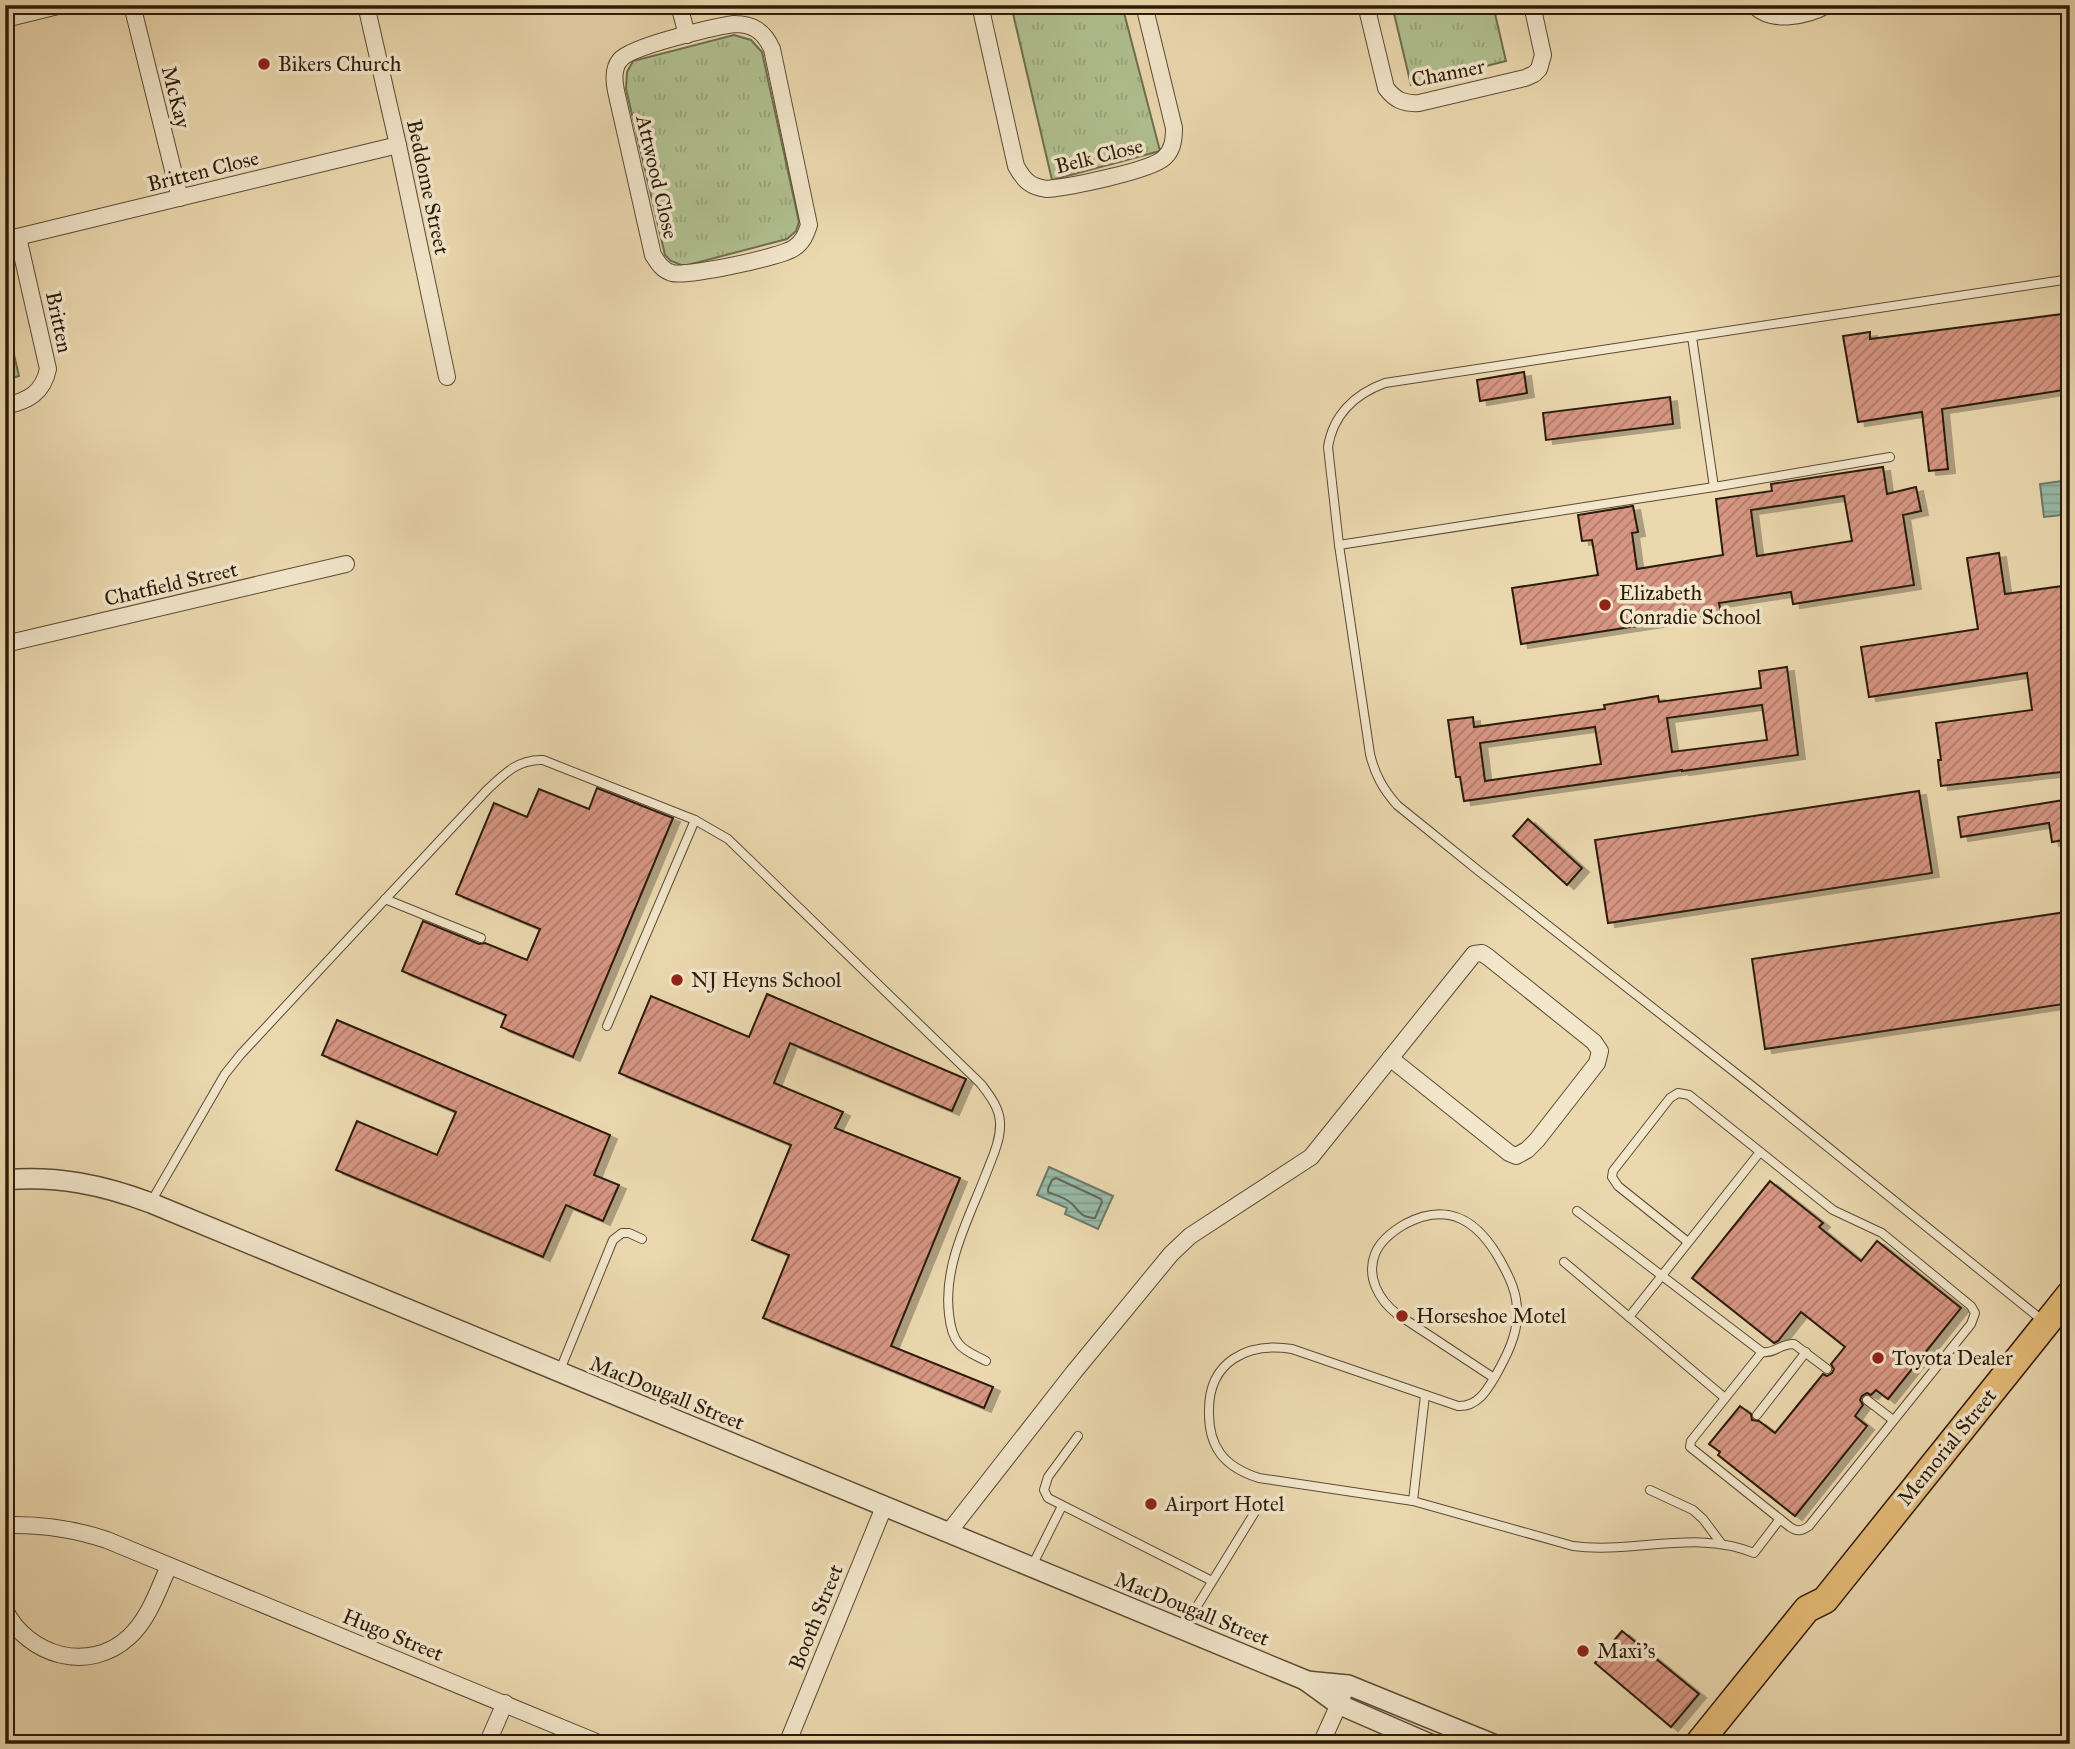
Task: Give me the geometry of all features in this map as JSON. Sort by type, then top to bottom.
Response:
[{"type":"highway","name":"Memorial Street","points":[[1698,1744],[1807,1609],[1825,1600],[2070,1294]]},
{"type":"highway","name":"Memorial Street","points":[[1721,1744],[1821,1617],[1825,1600]]},
{"type":"street","points":[[5,19],[62,5]]},
{"type":"street","name":"McKay","points":[[132,5],[180,198]]},
{"type":"street","name":"Beddome Street","points":[[366,5],[447,377]]},
{"type":"street","points":[[679,5],[687,36]]},
{"type":"street","name":"Belk Close","points":[[980,5],[1016,166],[1025,181],[1047,190],[1145,169],[1164,159],[1170,151],[1174,128],[1144,5]]},
{"type":"street","name":"Channer","points":[[1366,5],[1386,88],[1395,99],[1419,103],[1511,82],[1534,74],[1539,69],[1543,55],[1532,5]]},
{"type":"street","points":[[1754,5],[1768,16],[1785,17],[1827,5]]},
{"type":"street","name":"Attwood Close","points":[[743,24],[759,30],[769,42],[809,225],[799,243],[784,253],[697,273],[680,274],[664,270],[653,255],[616,91],[615,75],[619,60],[626,54],[687,36],[724,25],[743,24]]},
{"type":"street","name":"Britten Close","points":[[12,239],[398,145]]},
{"type":"street","name":"Britten","points":[[5,406],[30,399],[37,393],[48,369],[12,239]]},
{"type":"street","name":"Chatfield Street","points":[[5,644],[346,564]]},
{"type":"street","points":[[948,1533],[1171,1254],[1190,1236],[1311,1157],[1471,956],[1478,953],[1488,957],[1594,1042],[1600,1051],[1597,1063],[1537,1140],[1516,1156],[1390,1058]]},
{"type":"street","name":"MacDougall Street","points":[[5,1180],[37,1178],[76,1181],[151,1203],[1305,1680],[1338,1704],[1430,1744]]},
{"type":"street","name":"Booth Street","points":[[787,1744],[884,1507]]},
{"type":"street","name":"Hugo Street","points":[[5,1525],[59,1526],[85,1532],[601,1744]]},
{"type":"street","points":[[5,1610],[18,1630],[44,1650],[62,1656],[92,1656],[116,1646],[137,1629],[169,1566]]},
{"type":"street","name":"MacDougall Street","points":[[1305,1680],[1348,1685],[1493,1744]]},
{"type":"street","points":[[1321,1744],[1348,1685]]},
{"type":"street","points":[[487,1744],[505,1703]]},
{"type":"lane","points":[[2046,1324],[1756,1089],[1397,805],[1373,769],[1328,462],[1330,433],[1348,405],[1366,390],[1385,383],[2070,279]]},
{"type":"lane","points":[[1692,337],[1714,487]]},
{"type":"lane","points":[[1339,545],[1890,457]]},
{"type":"lane","points":[[151,1203],[232,1065],[487,790],[515,765],[525,761],[543,760],[695,820],[728,839],[981,1084],[994,1102],[1000,1123],[997,1146],[951,1266],[947,1294],[954,1337],[962,1347],[986,1361]]},
{"type":"lane","points":[[607,1026],[695,820]]},
{"type":"lane","points":[[385,899],[481,938]]},
{"type":"lane","points":[[1688,1242],[1618,1186],[1612,1177],[1613,1171],[1670,1098],[1678,1093],[1689,1096],[1833,1210],[1882,1233],[1973,1309],[1975,1316],[1805,1529],[1795,1530],[1690,1447],[1691,1441],[1762,1352]]},
{"type":"lane","points":[[1629,1317],[1760,1152]]},
{"type":"lane","points":[[1577,1211],[1762,1352],[1774,1352],[1790,1343],[1798,1346],[1827,1369]]},
{"type":"lane","points":[[1493,1378],[1397,1314],[1380,1296],[1372,1276],[1373,1261],[1381,1243],[1400,1227],[1423,1217],[1447,1215],[1470,1223],[1489,1241],[1516,1292],[1518,1317],[1512,1340],[1493,1378],[1480,1398],[1471,1405],[1458,1406],[1329,1361],[1280,1347],[1254,1349],[1232,1360],[1216,1375],[1209,1399],[1209,1424],[1213,1442],[1225,1460],[1236,1469],[1259,1478],[1413,1501],[1586,1548],[1693,1542],[1721,1543],[1754,1553],[1780,1519]]},
{"type":"lane","points":[[559,1373],[613,1240],[622,1233],[642,1239]]},
{"type":"lane","points":[[1564,1262],[1725,1398]]},
{"type":"lane","points":[[1757,1415],[1806,1352]]},
{"type":"lane","points":[[1413,1501],[1425,1395]]},
{"type":"lane","points":[[1867,1400],[1893,1420]]},
{"type":"lane","points":[[1078,1436],[1048,1477],[1044,1487],[1048,1498],[1212,1581]]},
{"type":"lane","points":[[1650,1490],[1693,1510],[1721,1543]]},
{"type":"lane","points":[[1032,1568],[1062,1506]]},
{"type":"lane","points":[[1183,1629],[1255,1512]]},
{"type":"green space","points":[[1011,5],[1122,5],[1160,151],[1052,180]]},
{"type":"green space","points":[[1392,5],[1493,5],[1506,61],[1411,85]]},
{"type":"green space","points":[[734,35],[751,40],[762,52],[799,222],[796,231],[787,239],[684,266],[671,261],[665,255],[626,89],[627,72],[633,61]]},
{"type":"green space","points":[[5,316],[19,376],[5,380]]},
{"type":"water","points":[[2070,480],[2070,514],[2044,517],[2040,484]]},
{"type":"water","points":[[1049,1167],[1113,1196],[1098,1229],[1065,1214],[1067,1208],[1037,1195]]},
{"type":"building","points":[[2070,313],[2070,389],[1942,409],[1948,469],[1929,471],[1922,412],[1858,422],[1843,336],[1870,332],[1870,339]]},
{"type":"building","points":[[1524,372],[1527,393],[1480,401],[1477,380]]},
{"type":"building","points":[[1670,397],[1673,424],[1546,440],[1543,413]]},
{"type":"building","points":[[1883,467],[1887,494],[1916,487],[1921,511],[1903,515],[1914,585],[1793,604],[1791,592],[1719,603],[1721,613],[1521,644],[1512,588],[1598,575],[1592,540],[1582,541],[1578,515],[1633,506],[1638,532],[1632,533],[1637,569],[1723,555],[1716,499],[1772,491],[1771,484]],"holes":[[[1844,496],[1852,541],[1757,556],[1751,510]]]},
{"type":"building","points":[[1999,553],[2005,594],[2070,585],[2070,771],[1941,786],[1936,723],[2032,710],[2027,673],[1869,697],[1861,647],[1978,629],[1967,558]]},
{"type":"building","points":[[1787,667],[1798,755],[1464,801],[1460,777],[1456,777],[1448,720],[1473,717],[1474,727],[1605,709],[1604,705],[1658,696],[1659,702],[1761,688],[1759,671]],"holes":[[[1762,705],[1767,740],[1672,752],[1667,718]],[[1595,727],[1601,764],[1485,781],[1480,743]]]},
{"type":"building","points":[[597,788],[673,818],[573,1057],[501,1027],[506,1015],[402,971],[423,921],[527,960],[540,929],[456,894],[494,803],[527,817],[539,789],[589,809]]},
{"type":"building","points":[[1919,791],[1932,873],[1608,923],[1595,840]]},
{"type":"building","points":[[2070,799],[2070,839],[2052,842],[2049,823],[1961,837],[1958,817]]},
{"type":"building","points":[[1528,819],[1582,868],[1567,885],[1513,836]]},
{"type":"building","points":[[2066,912],[2070,941],[2070,1003],[1765,1049],[1752,959]]},
{"type":"building","points":[[767,994],[966,1079],[952,1111],[790,1043],[774,1083],[843,1112],[835,1128],[960,1178],[891,1346],[993,1387],[984,1408],[763,1318],[789,1255],[752,1240],[791,1145],[619,1073],[651,996],[749,1037]]},
{"type":"building","points":[[337,1020],[610,1135],[594,1175],[619,1185],[603,1221],[566,1205],[543,1257],[336,1170],[357,1121],[437,1155],[456,1112],[322,1055]]},
{"type":"building","name":"Toyota Dealer","points":[[1770,1181],[1823,1223],[1819,1227],[1861,1261],[1877,1241],[1961,1308],[1888,1399],[1876,1390],[1871,1395],[1867,1393],[1862,1396],[1860,1400],[1863,1405],[1855,1416],[1867,1426],[1795,1516],[1718,1455],[1720,1452],[1709,1444],[1740,1406],[1751,1414],[1752,1420],[1759,1421],[1775,1433],[1823,1374],[1827,1376],[1832,1373],[1834,1369],[1831,1364],[1845,1347],[1801,1312],[1774,1343],[1692,1278]]},
{"type":"building","points":[[1622,1631],[1699,1694],[1671,1727],[1595,1663]]},
{"type":"place","name":"Bikers Church","points":[[264,64]]},
{"type":"place","name":"Elizabeth Conradie School","points":[[1605,605]]},
{"type":"place","name":"NJ Heyns School","points":[[677,980]]},
{"type":"place","name":"Horseshoe Motel","points":[[1402,1316]]},
{"type":"place","name":"Toyota Dealer","points":[[1878,1358]]},
{"type":"place","name":"Airport Hotel","points":[[1151,1504]]},
{"type":"place","name":"Maxi's","points":[[1583,1651]]}]
